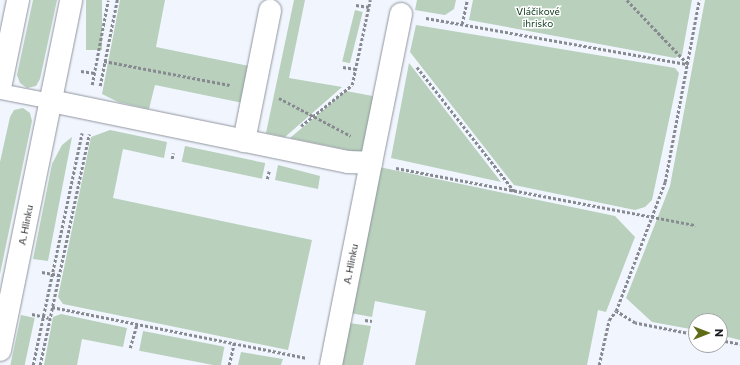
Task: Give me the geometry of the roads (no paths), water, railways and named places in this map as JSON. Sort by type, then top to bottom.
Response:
[{"type":"street","points":[[0,88],[18,0]]},
{"type":"street","name":"A. Hlinku","points":[[0,350],[71,0]]},
{"type":"street","points":[[244,141],[270,11]]},
{"type":"street","name":"A. Hlinku","points":[[323,363],[371,163],[401,14]]},
{"type":"street","points":[[50,101],[92,116],[244,141],[348,162],[371,163]]},
{"type":"lane","points":[[0,91],[50,101]]},
{"type":"park label","name":"Vláčikové ihrisko","points":[[538,16]]}]
